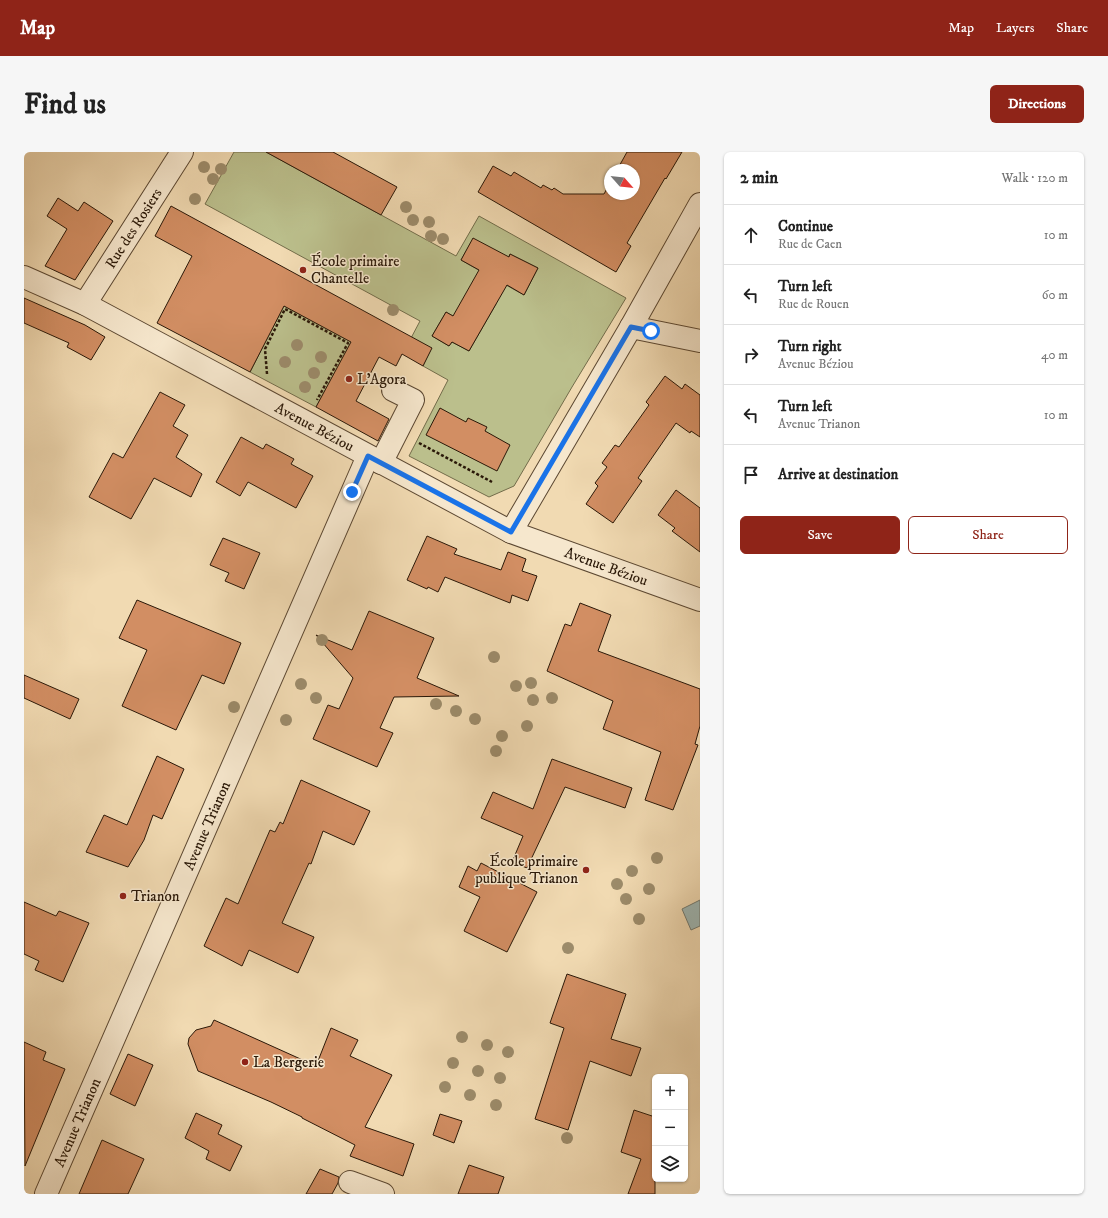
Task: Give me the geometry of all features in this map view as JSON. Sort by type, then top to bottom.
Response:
[{"type":"street","name":"Rue des Rosiers","points":[[85,304],[182,152]]},
{"type":"street","points":[[511,532],[631,327],[700,204]]},
{"type":"street","name":"Avenue Béziou","points":[[24,277],[85,304],[511,532],[700,600]]},
{"type":"street","points":[[631,327],[700,341]]},
{"type":"street","name":"Avenue Trianon","points":[[46,1194],[374,460],[397,431],[413,400],[393,390]]},
{"type":"street","points":[[350,1182],[383,1194]]},
{"type":"path","points":[[265,380],[267,374],[265,349],[285,309],[348,343],[317,400]]},
{"type":"path","points":[[397,431],[492,482]]},
{"type":"green space","points":[[234,152],[266,152],[456,256],[479,216],[626,298],[514,486],[489,497],[409,456],[448,380],[423,366],[430,351],[410,340],[420,321],[205,204]],"holes":[[[473,239],[489,276],[461,260]],[[510,254],[538,268],[524,295],[497,280]],[[496,304],[469,351],[452,342],[449,346],[432,336],[446,312],[453,316]]]},
{"type":"green space","points":[[284,306],[351,342],[316,407],[250,372]]},
{"type":"water","points":[[700,900],[700,926],[691,930],[682,909]]},
{"type":"building","points":[[266,152],[333,152],[397,187],[381,215]]},
{"type":"building","points":[[627,152],[682,152],[627,243],[631,246],[616,272],[478,192],[493,166],[511,176],[514,172],[541,188],[543,185],[552,190],[554,188],[563,194],[604,194],[604,200],[640,200],[640,164],[620,164]]},
{"type":"building","points":[[58,198],[78,211],[84,202],[113,221],[75,280],[45,266],[67,229],[47,216]]},
{"type":"building","points":[[171,206],[432,348],[423,366],[402,354],[396,366],[379,357],[356,401],[389,419],[378,441],[316,407],[351,342],[284,306],[250,372],[157,323],[192,256],[155,236]]},
{"type":"building","points":[[473,238],[509,257],[510,254],[538,268],[524,295],[507,285],[469,351],[452,342],[449,346],[432,336],[446,312],[453,316],[479,270],[461,260]]},
{"type":"building","points":[[24,298],[85,325],[105,337],[91,360],[67,347],[69,343],[24,323]]},
{"type":"building","points":[[665,376],[682,389],[685,384],[700,395],[700,437],[691,431],[690,433],[676,423],[638,478],[642,481],[613,523],[586,504],[598,486],[595,483],[607,467],[602,463],[615,445],[619,447],[649,405],[646,402]]},
{"type":"building","points":[[160,392],[185,405],[173,426],[188,435],[176,457],[202,474],[191,497],[154,478],[131,519],[89,497],[113,453],[123,458]]},
{"type":"building","points":[[440,408],[466,422],[468,418],[487,427],[485,431],[510,445],[497,471],[426,435]]},
{"type":"building","points":[[241,437],[263,449],[266,444],[294,459],[291,464],[313,476],[296,508],[248,482],[240,496],[216,482]]},
{"type":"building","points":[[676,490],[700,508],[700,552],[672,531],[675,528],[658,515]]},
{"type":"building","points":[[427,536],[457,549],[454,554],[501,570],[508,552],[526,559],[522,571],[537,576],[528,601],[512,595],[510,603],[445,577],[438,592],[407,580]]},
{"type":"building","points":[[223,538],[260,553],[244,589],[225,581],[229,573],[210,565]]},
{"type":"building","points":[[137,600],[241,643],[224,684],[202,675],[176,730],[122,706],[147,650],[119,638]]},
{"type":"building","points":[[580,603],[611,615],[598,651],[700,689],[700,726],[695,744],[698,745],[673,810],[645,800],[661,752],[603,729],[613,701],[547,671],[565,624],[571,626]]},
{"type":"building","points":[[369,611],[434,638],[417,678],[459,696],[394,697],[380,728],[393,733],[377,767],[313,739],[328,705],[339,709],[353,678],[316,635],[352,650]]},
{"type":"building","points":[[24,675],[79,699],[70,719],[24,698]]},
{"type":"building","points":[[157,756],[184,769],[162,819],[153,815],[144,840],[128,867],[86,852],[104,815],[127,825]]},
{"type":"building","points":[[552,759],[632,788],[625,808],[565,787],[527,868],[512,862],[523,836],[481,818],[493,792],[533,809]]},
{"type":"building","points":[[301,780],[370,811],[354,845],[323,831],[311,864],[309,863],[282,923],[314,937],[298,973],[249,950],[242,966],[204,946],[226,898],[238,904],[270,830],[275,832],[280,822],[283,824]]},
{"type":"building","points":[[481,863],[537,892],[507,952],[464,931],[480,897],[459,887],[468,866],[477,871]]},
{"type":"building","points":[[24,902],[56,916],[59,911],[89,923],[63,982],[35,970],[39,961],[24,954]]},
{"type":"building","points":[[567,974],[626,994],[611,1039],[641,1048],[631,1076],[590,1061],[568,1130],[535,1119],[564,1028],[550,1023]]},
{"type":"building","points":[[214,1020],[316,1066],[331,1028],[358,1040],[350,1056],[392,1075],[365,1127],[414,1144],[403,1176],[350,1156],[355,1145],[302,1117],[198,1071],[188,1044],[189,1038],[196,1030],[211,1026]]},
{"type":"building","points":[[24,1042],[46,1052],[43,1060],[65,1069],[25,1166]]},
{"type":"building","points":[[128,1054],[153,1065],[135,1106],[110,1094]]},
{"type":"building","points":[[634,1110],[652,1116],[652,1182],[655,1182],[655,1194],[628,1194],[641,1159],[621,1152]]},
{"type":"building","points":[[196,1113],[222,1125],[218,1134],[242,1146],[230,1171],[206,1159],[209,1151],[185,1138]]},
{"type":"building","points":[[440,1114],[462,1121],[454,1143],[433,1135]]},
{"type":"building","points":[[102,1140],[144,1159],[128,1194],[79,1194]]},
{"type":"building","points":[[469,1165],[504,1177],[498,1194],[458,1194]]},
{"type":"building","points":[[320,1169],[339,1177],[338,1183],[332,1194],[306,1194]]},
{"type":"place","name":"École primaire Chantelle","points":[[303,270]]},
{"type":"place","name":"L'Agora","points":[[349,379]]},
{"type":"place","name":"École primaire publique Trianon","points":[[586,870]]},
{"type":"place","name":"Trianon","points":[[123,896]]},
{"type":"place","name":"La Bergerie","points":[[245,1062]]},
{"type":"route","points":[[352,492],[368,456],[511,532],[631,327],[651,331]]}]
